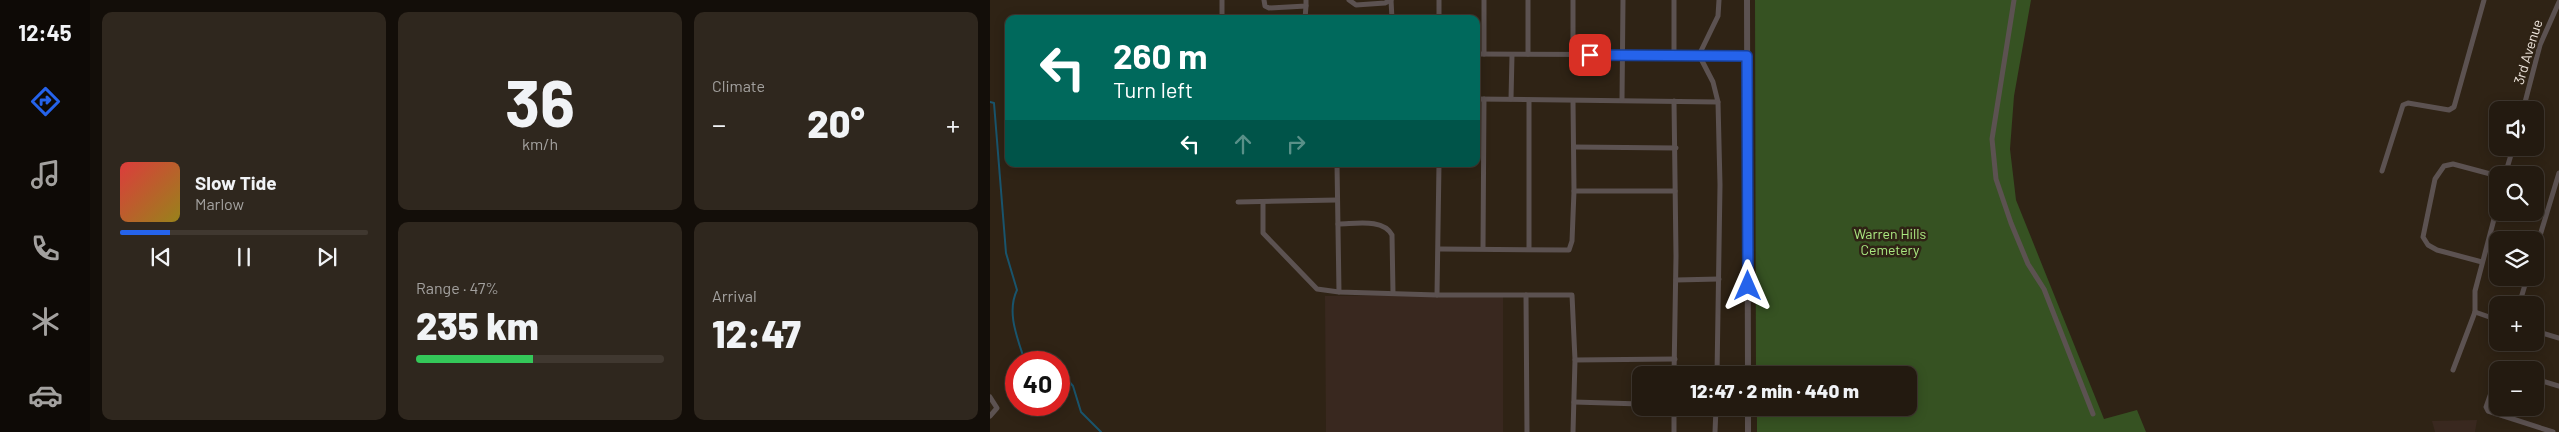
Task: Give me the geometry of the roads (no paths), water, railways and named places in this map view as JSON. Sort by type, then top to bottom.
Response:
[{"type":"street","points":[[1222,0],[1222,15]]},
{"type":"street","points":[[1264,0],[1265,6],[1269,8],[1306,3]]},
{"type":"street","points":[[1349,0],[1356,5],[1385,3],[1391,0],[1392,15]]},
{"type":"street","points":[[1439,0],[1439,15]]},
{"type":"street","points":[[1484,0],[1484,54]]},
{"type":"street","points":[[1528,0],[1528,54]]},
{"type":"street","points":[[1573,0],[1573,55]]},
{"type":"street","points":[[1622,100],[1624,0]]},
{"type":"street","points":[[1674,0],[1674,55]]},
{"type":"street","points":[[1699,55],[1718,16],[1720,0]]},
{"type":"street","points":[[1747,0],[1748,366]]},
{"type":"street","points":[[2014,0],[1992,139],[1996,178],[2011,223],[2028,264],[2044,289],[2093,414]]},
{"type":"street","points":[[2382,171],[2403,105],[2408,103],[2449,110],[2454,107],[2484,0]]},
{"type":"street","name":"3rd Avenue","points":[[2526,101],[2543,38],[2557,2]]},
{"type":"street","points":[[1480,54],[1747,56]]},
{"type":"street","points":[[1511,99],[1512,55]]},
{"type":"street","points":[[1699,55],[1713,82],[1718,102],[1720,133],[1717,366]]},
{"type":"street","points":[[1480,99],[1718,102]]},
{"type":"street","points":[[1483,248],[1484,99]]},
{"type":"street","points":[[1529,100],[1529,248]]},
{"type":"street","points":[[1440,249],[1529,248],[1569,250],[1572,241],[1574,191],[1573,100]]},
{"type":"street","points":[[1674,100],[1676,148],[1675,366]]},
{"type":"street","points":[[1574,147],[1676,148]]},
{"type":"street","points":[[2482,262],[2432,247],[2423,237],[2436,175],[2444,166],[2453,164],[2489,174]]},
{"type":"street","points":[[1337,167],[1339,292]]},
{"type":"street","points":[[1437,295],[1440,249],[1439,167]]},
{"type":"street","points":[[2541,231],[2559,173]]},
{"type":"street","points":[[1574,191],[1675,191]]},
{"type":"street","points":[[1238,202],[1337,200]]},
{"type":"street","points":[[1263,202],[1263,234],[1317,289],[1339,292],[1437,295],[1572,295],[1575,360],[1573,432]]},
{"type":"street","points":[[2453,370],[2475,312],[2475,292],[2493,221]]},
{"type":"street","points":[[1338,224],[1378,224],[1389,230],[1392,235],[1393,293]]},
{"type":"street","points":[[1676,280],[1719,279]]},
{"type":"street","points":[[1526,295],[1527,432]]},
{"type":"street","points":[[2475,312],[2489,317]]},
{"type":"street","points":[[2544,333],[2559,336]]},
{"type":"street","points":[[1575,360],[1675,359]]},
{"type":"street","points":[[2544,382],[2559,386]]},
{"type":"street","points":[[990,396],[997,408],[990,416]]},
{"type":"street","points":[[2489,398],[2486,407],[2489,411]]},
{"type":"street","points":[[1574,402],[1632,404]]},
{"type":"street","points":[[1674,416],[1674,432]]},
{"type":"street","points":[[1715,432],[1716,416]]},
{"type":"street","points":[[1748,416],[1748,432]]},
{"type":"street","points":[[2504,416],[2554,432]]},
{"type":"waterway","points":[[990,102],[994,103],[1006,253],[1017,290],[1013,308],[1014,326],[1021,351]]},
{"type":"waterway","points":[[1070,383],[1073,386],[1081,412],[1101,432]]},
{"type":"park label","name":"Warren Hills Cemetery","points":[[1890,242]]}]
